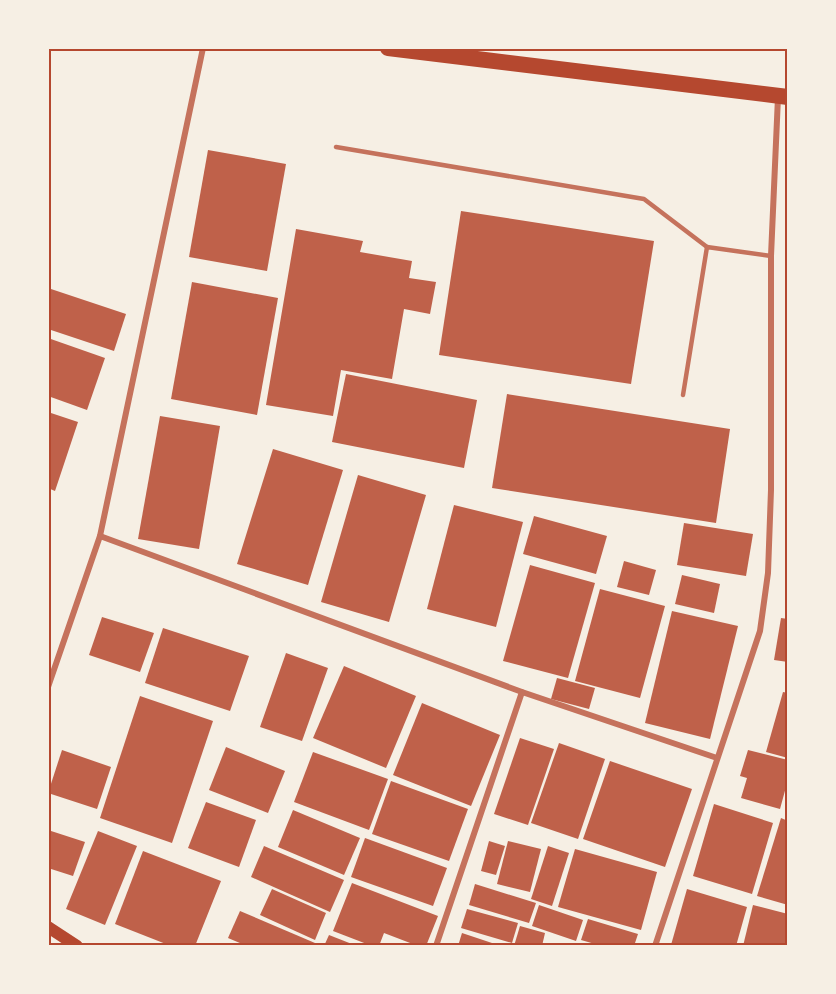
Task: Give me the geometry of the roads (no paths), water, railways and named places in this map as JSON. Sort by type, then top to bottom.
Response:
[{"type":"highway","points":[[388,48],[783,97]]},
{"type":"main road","points":[[48,927],[77,946]]},
{"type":"street","points":[[48,687],[99,536],[203,48]]},
{"type":"street","points":[[655,946],[760,631],[768,573],[771,490],[771,256],[783,97]]},
{"type":"street","points":[[99,536],[522,692],[717,758]]},
{"type":"street","points":[[436,946],[522,692]]},
{"type":"lane","points":[[336,147],[644,199],[707,247],[771,256]]},
{"type":"lane","points":[[683,395],[707,247]]}]
